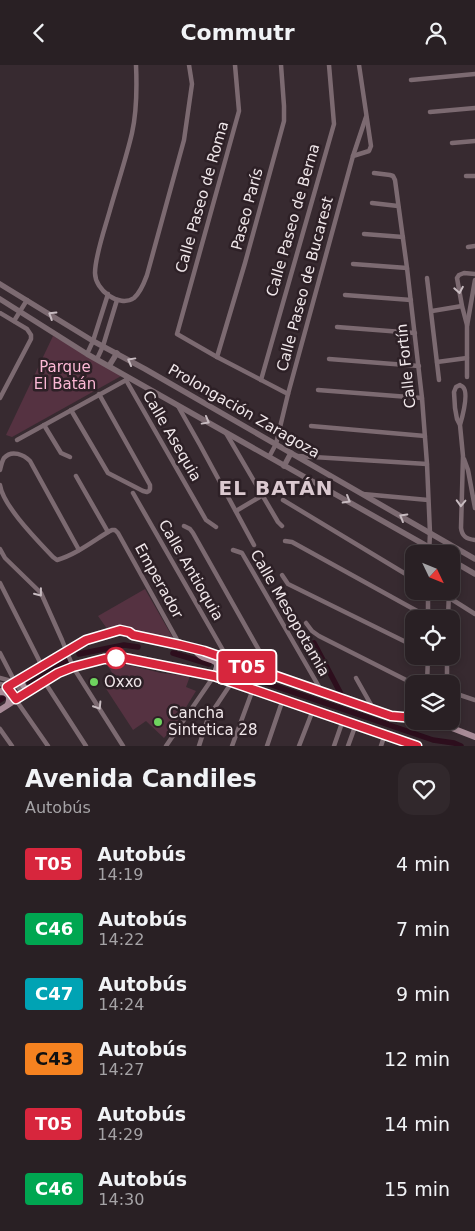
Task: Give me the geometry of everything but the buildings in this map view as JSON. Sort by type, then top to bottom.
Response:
[{"type":"main road","points":[[0,710],[8,695],[22,686],[42,666],[86,640],[116,632],[194,648],[391,716],[405,717]]},
{"type":"main road","points":[[194,648],[199,656],[217,663],[214,676]]},
{"type":"main road","points":[[8,695],[22,686],[44,681],[72,665],[104,659],[124,658],[214,676],[417,746]]},
{"type":"main road","points":[[214,676],[222,666],[236,669],[247,667]]},
{"type":"main road","points":[[460,730],[475,737]]},
{"type":"street","points":[[136,65],[137,94],[132,133],[99,249],[95,273],[100,287],[117,300],[134,298],[141,289],[147,275],[184,140],[192,83],[189,65]]},
{"type":"street","name":"Calle Paseo de Roma","points":[[217,357],[177,334],[239,111],[235,65]]},
{"type":"street","name":"Paseo París","points":[[217,357],[284,121],[282,65]]},
{"type":"street","name":"Calle Paseo de Berna","points":[[261,380],[334,124],[329,65]]},
{"type":"street","points":[[353,155],[371,150],[359,65]]},
{"type":"street","points":[[411,80],[475,74]]},
{"type":"street","points":[[430,111],[475,108]]},
{"type":"street","name":"Calle Paseo de Bucarest","points":[[268,457],[276,444],[353,155],[366,117]]},
{"type":"street","points":[[452,143],[475,141]]},
{"type":"street","name":"Calle Fortín","points":[[374,173],[393,176],[395,180],[422,398],[427,464],[429,545]]},
{"type":"street","points":[[466,176],[475,176]]},
{"type":"street","points":[[372,203],[398,206]]},
{"type":"street","points":[[364,234],[403,237]]},
{"type":"street","points":[[468,247],[475,246]]},
{"type":"street","points":[[352,264],[407,268]]},
{"type":"street","points":[[467,326],[457,278],[464,273],[475,274]]},
{"type":"street","points":[[427,277],[436,362],[440,380]]},
{"type":"street","points":[[467,377],[467,326],[475,280]]},
{"type":"street","name":"Prolongación Zaragoza","points":[[0,285],[93,341],[338,479],[475,559]]},
{"type":"street","points":[[87,354],[108,294]]},
{"type":"street","points":[[345,295],[411,300]]},
{"type":"street","name":"Prolongación Zaragoza","points":[[0,299],[128,379],[332,491],[426,545]]},
{"type":"street","points":[[14,321],[27,300]]},
{"type":"street","points":[[97,359],[103,346],[117,300]]},
{"type":"street","points":[[432,311],[462,306]]},
{"type":"street","points":[[0,397],[30,339],[30,332],[1,315]]},
{"type":"street","points":[[336,327],[415,333]]},
{"type":"street","points":[[97,329],[107,333]]},
{"type":"street","points":[[110,366],[117,353]]},
{"type":"street","points":[[217,357],[288,395]]},
{"type":"street","points":[[436,362],[467,358]]},
{"type":"street","points":[[329,359],[419,366]]},
{"type":"street","points":[[17,440],[128,379]]},
{"type":"street","name":"Calle Asequia","points":[[128,379],[206,520],[216,527]]},
{"type":"street","points":[[460,425],[466,396],[465,389],[460,385],[456,387],[454,392],[463,456],[460,527],[464,536],[475,539]]},
{"type":"street","points":[[318,390],[422,398]]},
{"type":"street","points":[[71,409],[108,473],[142,491],[149,491],[150,485],[99,394]]},
{"type":"street","points":[[176,404],[254,545]]},
{"type":"street","points":[[44,425],[61,453],[70,457]]},
{"type":"street","points":[[311,426],[425,436]]},
{"type":"street","points":[[226,432],[282,526]]},
{"type":"street","points":[[0,469],[5,457],[10,454],[18,453],[30,461],[79,550]]},
{"type":"street","points":[[284,466],[294,454],[427,464]]},
{"type":"street","points":[[463,456],[468,470],[475,508]]},
{"type":"street","points":[[0,485],[5,497],[21,521],[53,557],[57,559],[79,550],[108,532],[76,476]]},
{"type":"street","points":[[332,491],[338,479]]},
{"type":"street","name":"Calle Antioquia","points":[[133,493],[228,660]]},
{"type":"street","points":[[362,494],[428,499]]},
{"type":"street","points":[[236,511],[263,495]]},
{"type":"street","points":[[282,500],[405,574]]},
{"type":"street","points":[[184,526],[193,533],[273,676]]},
{"type":"street","name":"Emperador","points":[[108,532],[116,530],[118,533],[180,645]]},
{"type":"street","points":[[285,541],[292,543],[413,610]]},
{"type":"street","points":[[0,549],[2,558],[41,593],[72,665],[122,746]]},
{"type":"street","name":"Calle Mesopotamia","points":[[233,550],[242,553],[322,693]]},
{"type":"street","points":[[460,565],[475,574]]},
{"type":"street","points":[[282,575],[288,584],[405,642]]},
{"type":"street","points":[[0,583],[42,666]]},
{"type":"street","points":[[457,600],[475,614]]},
{"type":"street","points":[[306,623],[318,637],[405,680]]},
{"type":"street","points":[[0,653],[22,686]]},
{"type":"street","points":[[166,746],[214,676]]},
{"type":"street","points":[[0,677],[22,686]]},
{"type":"street","points":[[356,678],[374,710]]},
{"type":"street","points":[[44,681],[86,746]]},
{"type":"street","points":[[199,746],[208,718],[232,682]]},
{"type":"street","points":[[0,683],[5,685],[8,695],[48,746]]},
{"type":"street","points":[[232,746],[253,689]]},
{"type":"street","points":[[460,695],[475,700]]},
{"type":"street","points":[[267,746],[283,699]]},
{"type":"street","points":[[299,746],[312,709]]},
{"type":"street","points":[[334,746],[343,720]]},
{"type":"street","points":[[348,746],[356,724]]},
{"type":"street","points":[[0,729],[12,746]]},
{"type":"street","points":[[381,746],[385,734]]},
{"type":"green space","name":"Parque El Batán","points":[[53,336],[123,375],[12,437],[6,435]]},
{"type":"green space","points":[[145,589],[173,638],[123,628],[108,630],[98,616]]},
{"type":"green space","points":[[107,665],[129,665],[161,673],[190,676],[186,687],[196,691],[175,725],[164,738],[146,721],[133,730],[103,684],[115,677]]},
{"type":"waterway","points":[[314,643],[341,694]]},
{"type":"waterway","points":[[79,654],[124,645],[138,647]]},
{"type":"waterway","points":[[173,653],[209,664]]},
{"type":"waterway","points":[[29,682],[67,661]]},
{"type":"waterway","points":[[231,671],[433,740],[461,746]]},
{"type":"bus line","name":"T05","points":[[405,717],[391,716],[189,647],[133,635],[120,630],[86,640],[7,687],[16,699],[58,673],[73,667],[104,659],[124,658],[214,676],[417,746]]},
{"type":"place","name":"Oxxo","points":[[94,682]]},
{"type":"place","name":"Cancha Sintetica 28","points":[[158,722]]},
{"type":"district","name":"EL BATÁN","points":[[276,488]]}]
